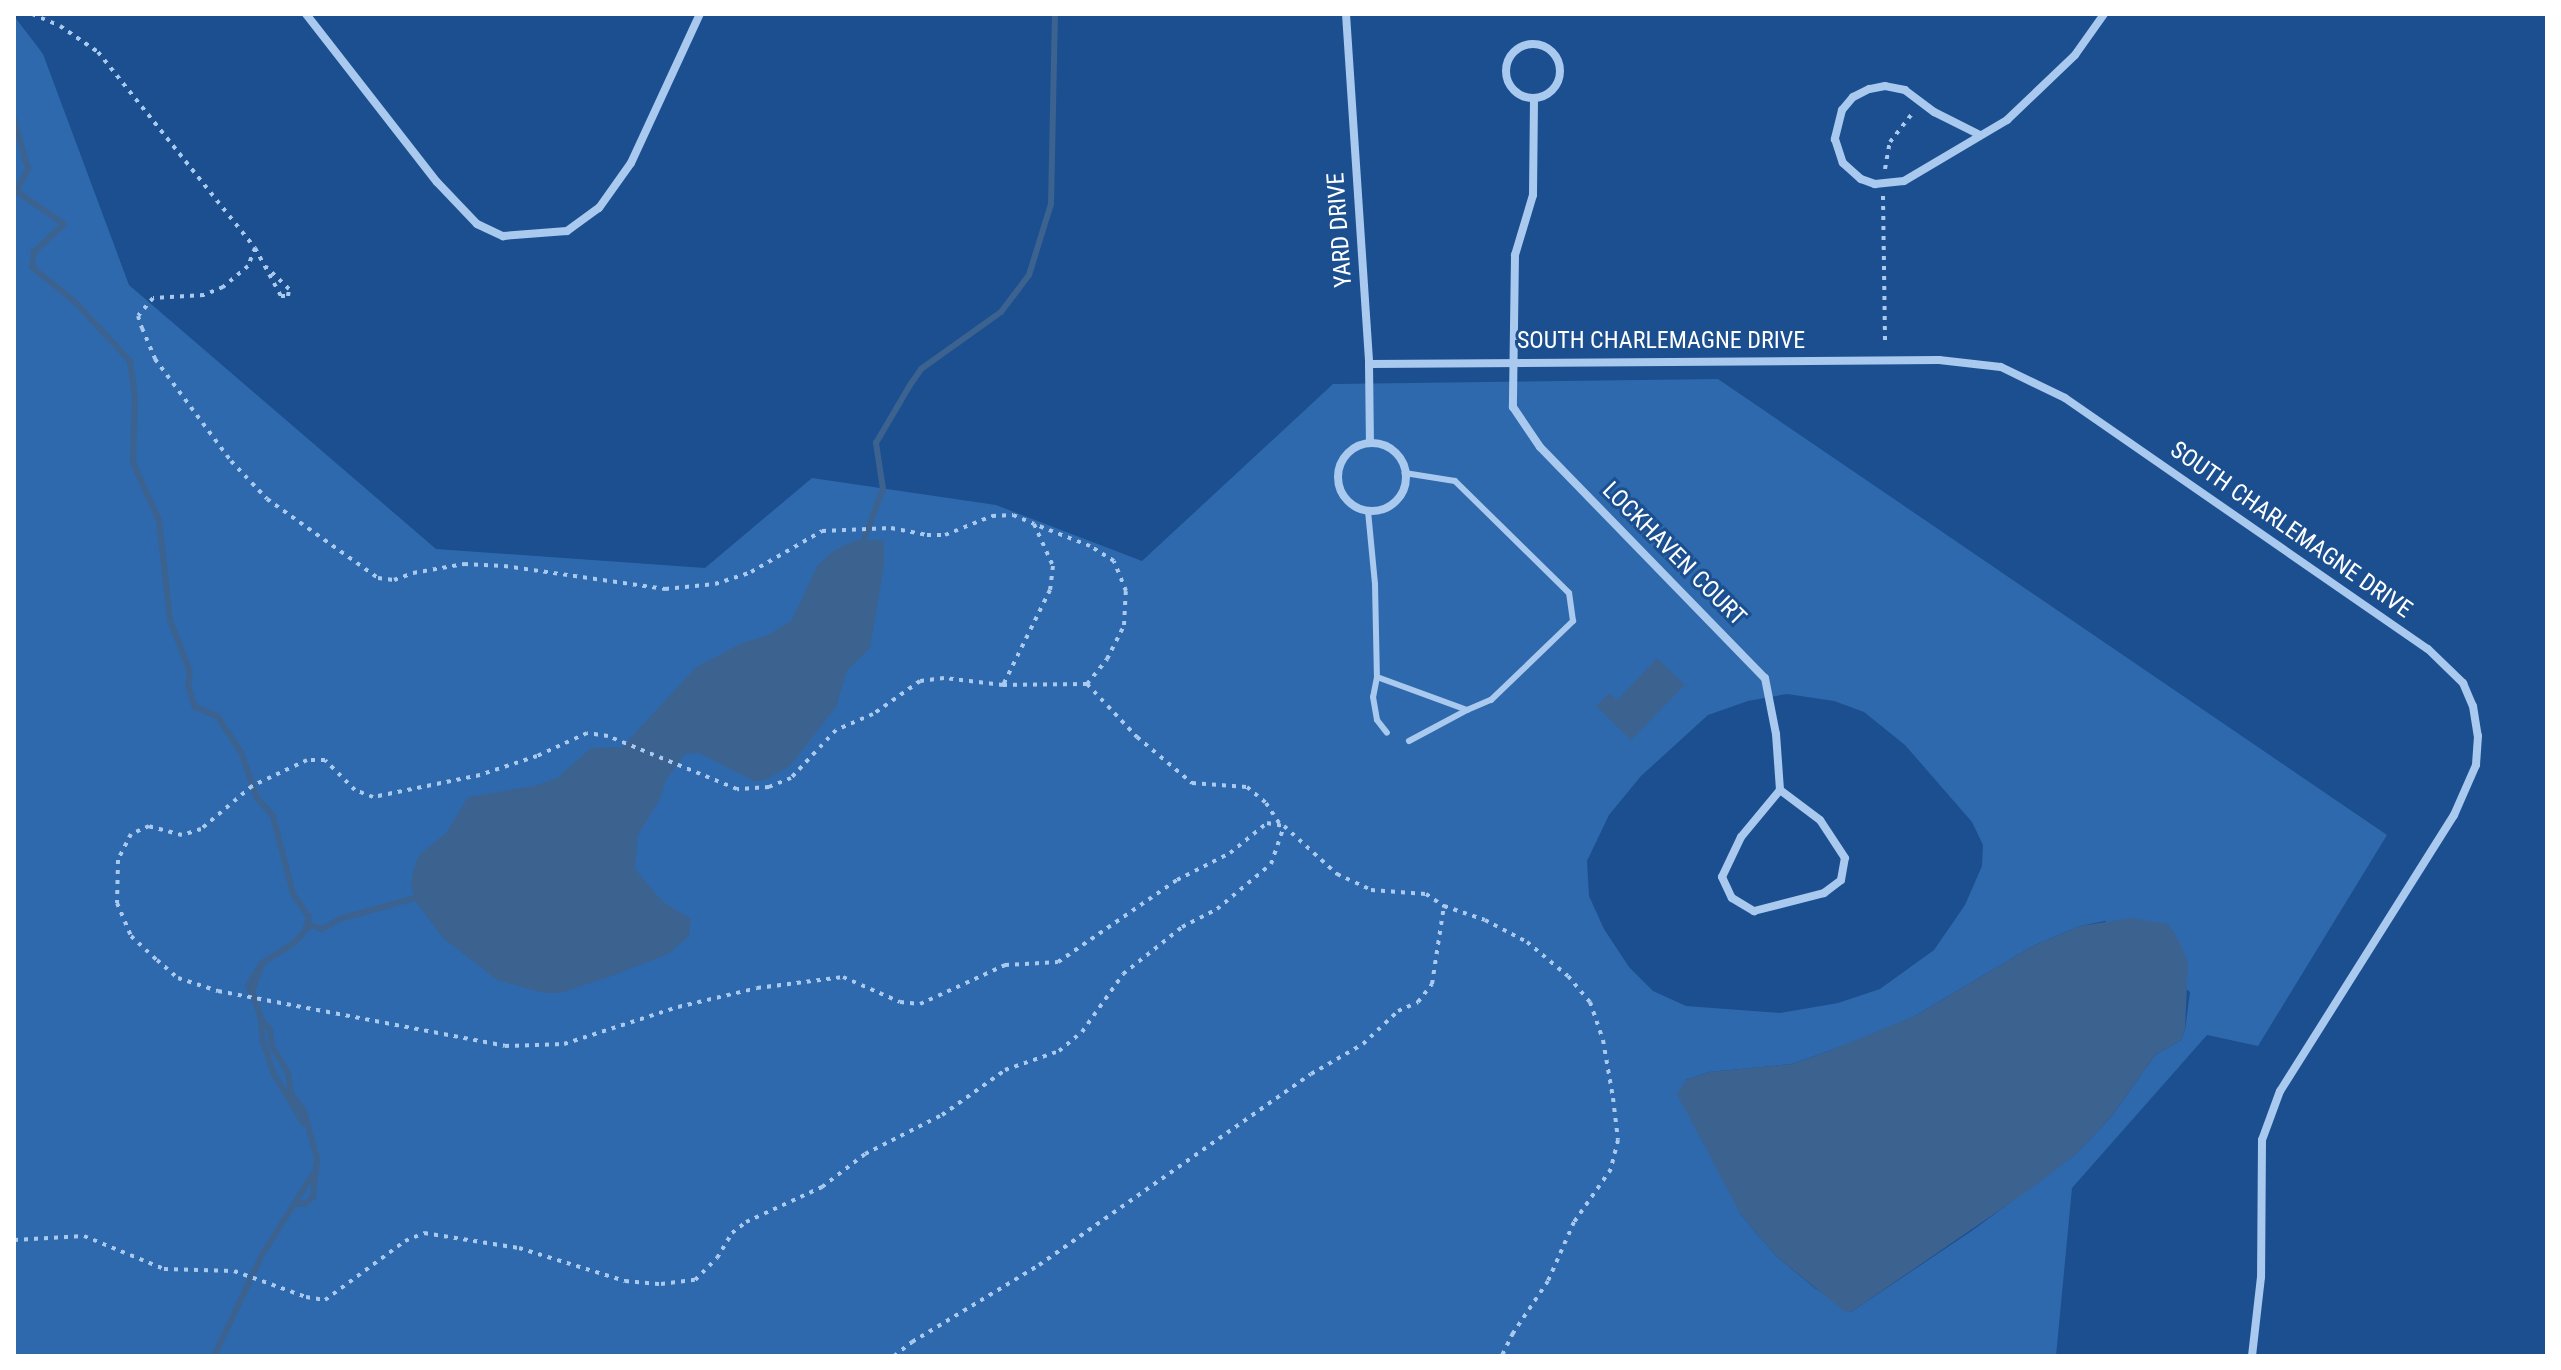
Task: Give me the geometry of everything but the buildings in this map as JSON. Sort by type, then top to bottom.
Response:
[{"type":"street","points":[[306,14],[437,182],[477,224],[503,236],[515,236],[567,231],[599,208],[631,163],[700,14]]},
{"type":"street","name":"YARD DRIVE","points":[[1346,14],[1369,364],[1370,443]]},
{"type":"street","points":[[1980,135],[1934,112],[1905,90],[1885,86],[1853,97],[1842,110],[1835,139],[1849,170],[1875,184],[1891,185],[1904,181],[2007,120],[2065,65],[2104,14]]},
{"type":"street","points":[[1529,44],[1538,44],[1553,52],[1561,69],[1557,86],[1550,93],[1534,99],[1517,94],[1506,78],[1506,69],[1513,53],[1529,44]]},
{"type":"street","name":"LOCKHAVEN COURT","points":[[1534,99],[1531,204],[1515,255],[1513,407],[1540,447],[1765,678],[1776,734],[1780,790]]},
{"type":"street","name":"SOUTH CHARLEMAGNE DRIVE","points":[[1369,364],[1939,360],[2001,367],[2065,398],[2428,649],[2463,683],[2473,706],[2478,736],[2476,765],[2439,839],[2280,1091],[2262,1140],[2261,1277],[2252,1356]]},
{"type":"street","points":[[1370,443],[1391,449],[1399,457],[1405,473],[1398,499],[1389,507],[1368,511],[1348,502],[1338,482],[1338,471],[1350,452],[1370,443]]},
{"type":"street","points":[[1780,790],[1820,820],[1845,858],[1841,880],[1824,893],[1754,911],[1732,898],[1722,877],[1741,837],[1780,790]]},
{"type":"lane","points":[[1405,473],[1455,481],[1569,593],[1573,621],[1491,700],[1409,741]]},
{"type":"lane","points":[[1368,511],[1375,584],[1377,677],[1373,697],[1377,720],[1387,733]]},
{"type":"lane","points":[[1377,677],[1467,710]]},
{"type":"path","points":[[32,14],[60,26],[98,52],[255,248],[281,296],[288,296],[289,289],[266,267]]},
{"type":"path","points":[[1885,172],[1890,142],[1914,111]]},
{"type":"path","points":[[1883,196],[1885,349]]},
{"type":"path","points":[[255,248],[248,266],[223,287],[204,295],[153,298],[138,316],[142,328],[155,359],[231,461],[267,499],[378,578],[394,580],[413,573],[464,564],[504,566],[665,589],[715,584],[751,572],[822,531],[891,528],[945,535],[967,524],[1013,515],[1090,546],[1114,561],[1126,591],[1124,625],[1107,659],[1087,684]]},
{"type":"path","points":[[1003,685],[1050,590],[1053,566],[1034,524]]},
{"type":"path","points":[[1283,826],[1267,823],[1230,853],[1177,880],[1058,962],[1005,965],[920,1004],[900,1002],[843,977],[757,988],[678,1007],[564,1044],[505,1046],[218,991],[178,978],[157,960],[131,936],[117,903],[118,860],[131,834],[149,826],[182,835],[201,829],[252,786],[307,760],[325,760],[355,790],[373,797],[480,775],[537,756],[587,733],[608,736],[737,789],[769,787],[791,778],[836,730],[873,714],[920,681],[944,678],[1003,685],[1087,684],[1137,737],[1192,783],[1247,787],[1266,803],[1283,826],[1349,879],[1371,890],[1426,894],[1444,906],[1485,920],[1527,942],[1568,976],[1590,1002],[1603,1040],[1613,1098],[1618,1140],[1611,1169],[1574,1222],[1548,1281],[1513,1333],[1502,1356]]},
{"type":"path","points":[[14,1240],[84,1236],[164,1269],[234,1271],[306,1297],[325,1300],[405,1241],[424,1233],[519,1248],[625,1281],[661,1284],[695,1280],[717,1258],[732,1233],[746,1222],[822,1187],[865,1154],[942,1115],[1005,1070],[1059,1051],[1082,1032],[1123,974],[1182,927],[1217,909],[1271,864],[1283,826]]},
{"type":"path","points":[[894,1356],[1039,1265],[1311,1074],[1363,1044],[1398,1011],[1418,1002],[1432,984],[1444,906]]},
{"type":"shaded area","points":[[14,16],[43,54],[129,285],[436,549],[705,568],[812,478],[996,505],[1142,561],[1333,384],[1718,379],[2387,835],[2258,1046],[2207,1035],[2072,1188],[2056,1356],[14,1356]],"holes":[[[1787,694],[1834,701],[1864,712],[1905,745],[1972,822],[1983,845],[1982,866],[1965,905],[1934,950],[1880,989],[1838,1003],[1780,1013],[1686,1006],[1653,991],[1629,967],[1604,929],[1589,896],[1587,861],[1609,815],[1641,776],[1708,715],[1748,701]],[[2105,921],[2190,992],[2181,1040],[2155,1055],[2112,1116],[2076,1154],[1973,1230],[1851,1312],[1816,1289],[1777,1257],[1741,1215],[1686,1080],[1709,1072],[1792,1064],[1865,1038],[1915,1016],[2031,947],[2080,926]]]},
{"type":"shaded area","points":[[853,541],[884,541],[884,566],[870,648],[847,671],[836,707],[790,766],[765,780],[754,781],[699,753],[685,754],[666,780],[660,799],[638,835],[635,869],[663,902],[691,919],[689,936],[668,954],[561,993],[543,993],[497,980],[443,938],[416,902],[411,887],[413,870],[420,854],[446,833],[468,797],[534,786],[557,778],[591,748],[622,747],[696,667],[742,643],[768,635],[792,620],[817,566],[833,551]]},
{"type":"shaded area","points":[[1657,658],[1685,685],[1631,740],[1596,706],[1609,693],[1617,700]]},
{"type":"shaded area","points":[[2131,918],[2168,924],[2178,939],[2188,962],[2185,1030],[2181,1040],[2155,1055],[2112,1116],[2076,1154],[2029,1190],[1851,1312],[1844,1311],[1777,1257],[1741,1215],[1677,1094],[1686,1080],[1709,1072],[1792,1064],[1829,1051],[1915,1016],[2031,947],[2080,926]]},
{"type":"waterway","points":[[861,547],[883,489],[876,443],[910,385],[921,369],[1001,312],[1029,275],[1051,204],[1055,14]]},
{"type":"waterway","points":[[14,119],[28,169],[16,191],[64,224],[34,252],[32,267],[75,302],[130,361],[135,395],[133,463],[159,520],[170,620],[190,672],[188,686],[195,707],[218,717],[241,752],[257,798],[273,816],[293,894],[309,917],[306,927]]},
{"type":"waterway","points":[[297,1203],[305,1204],[313,1197],[317,1158],[304,1111],[291,1094],[288,1073],[272,1046],[270,1030],[261,1019],[252,992],[262,963],[294,943],[310,925],[322,929],[340,919],[419,897]]},
{"type":"waterway","points":[[251,993],[248,986],[259,968]]},
{"type":"waterway","points":[[261,1023],[263,1041],[274,1074],[304,1124]]},
{"type":"waterway","points":[[214,1356],[262,1255],[313,1174]]}]
